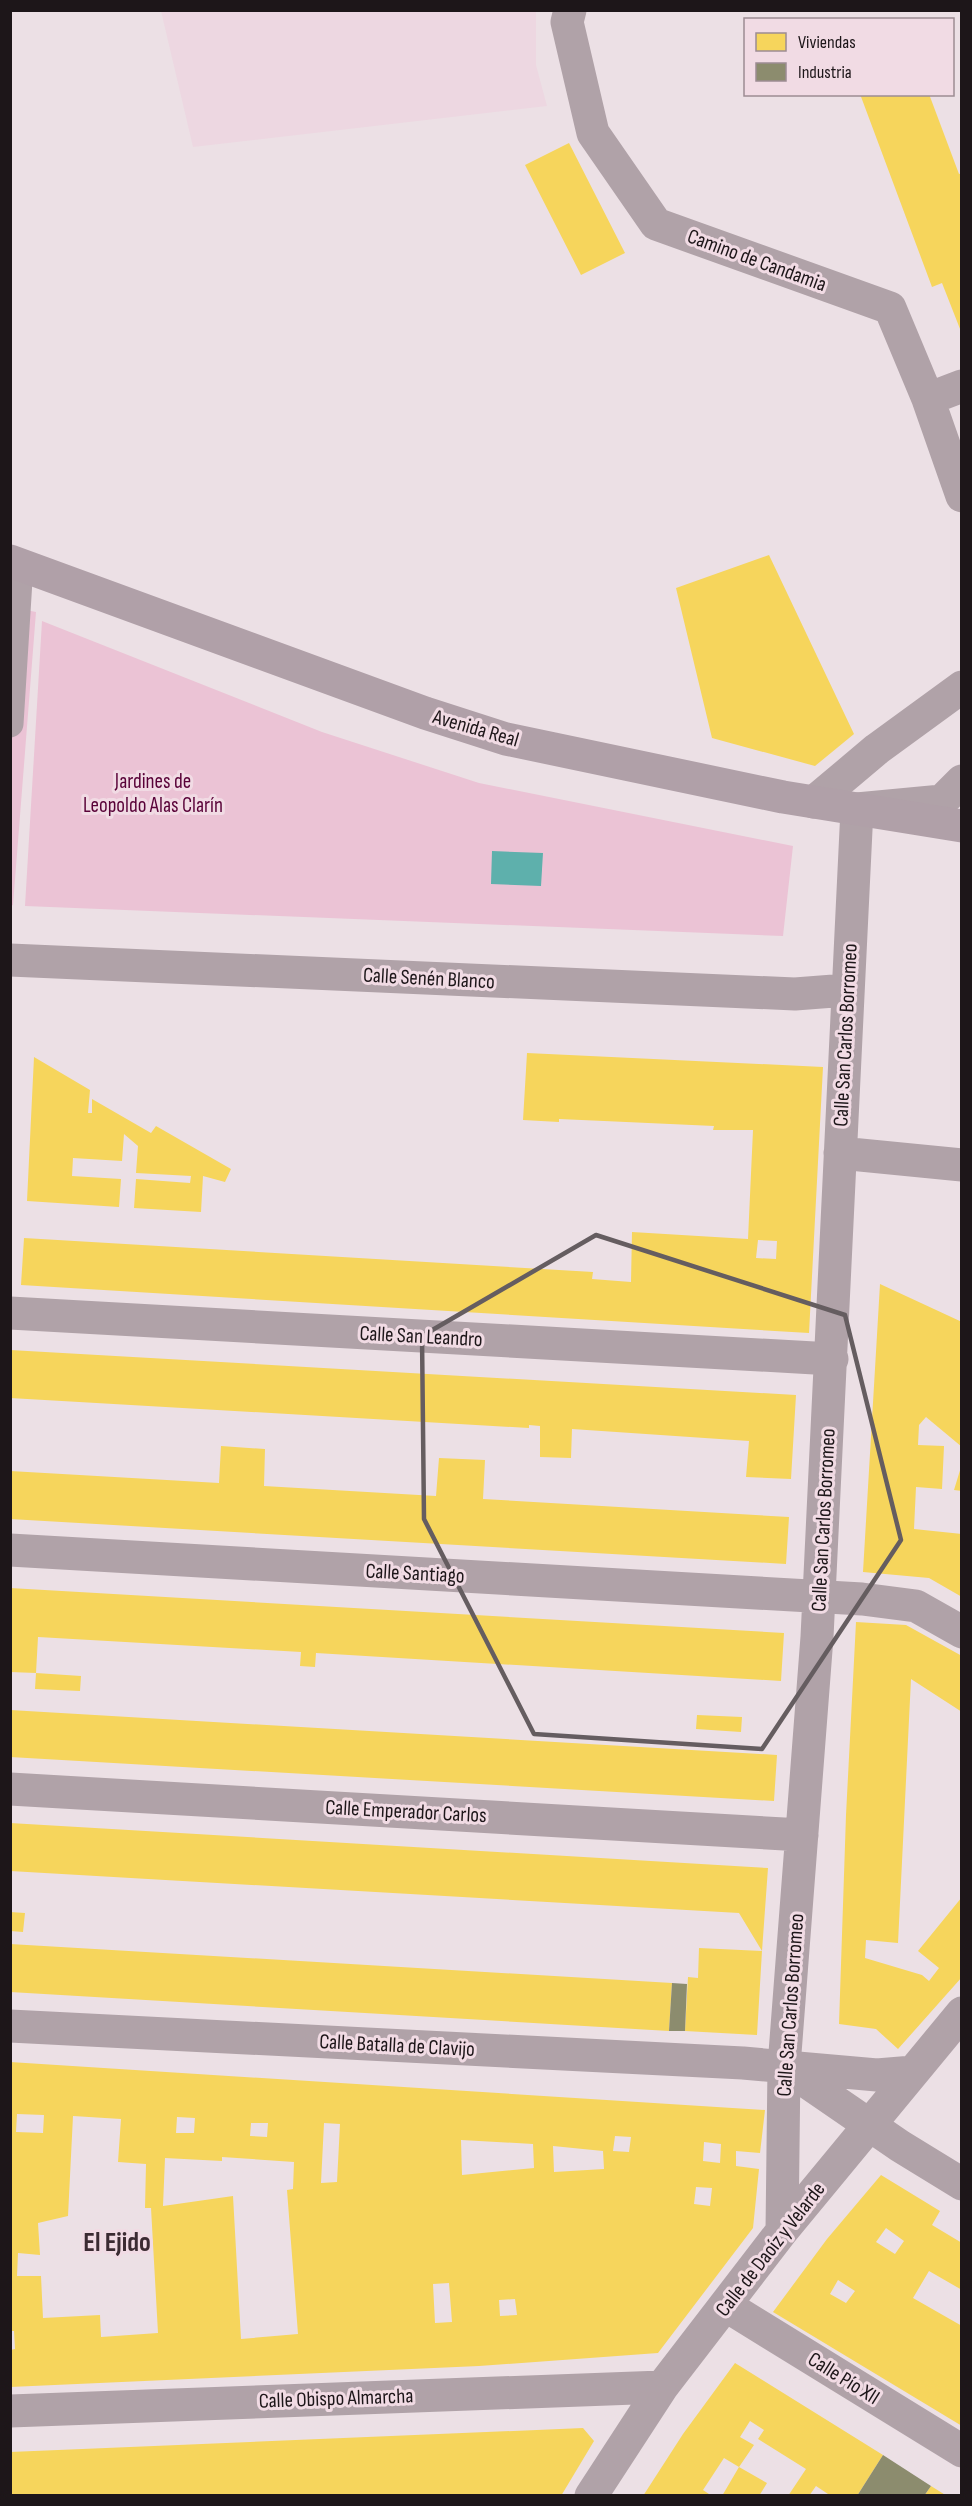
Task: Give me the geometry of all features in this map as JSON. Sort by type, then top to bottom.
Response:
[{"type":"main road","name":"Avenida Real","points":[[15,563],[425,713],[506,739],[783,797],[962,826]]},
{"type":"street","name":"Camino de Candamia","points":[[570,10],[567,22],[593,133],[656,224],[890,308],[928,399],[962,496]]},
{"type":"street","points":[[928,399],[962,386]]},
{"type":"street","points":[[10,724],[15,563]]},
{"type":"street","points":[[814,802],[877,749],[962,687]]},
{"type":"street","points":[[857,809],[942,801],[962,781]]},
{"type":"street","name":"Calle San Carlos Borromeo","points":[[782,2230],[784,2066],[819,1596],[832,1359],[846,990],[857,809]]},
{"type":"street","name":"Calle Senén Blanco","points":[[10,960],[795,994],[846,990]]},
{"type":"street","points":[[840,1153],[962,1165]]},
{"type":"street","name":"Calle San Leandro","points":[[10,1313],[832,1359]]},
{"type":"street","name":"Calle Santiago","points":[[10,1550],[862,1599],[916,1606],[962,1632]]},
{"type":"street","name":"Calle Emperador Carlos","points":[[10,1789],[802,1835]]},
{"type":"street","name":"Calle de Daoíz y Velarde","points":[[591,2496],[662,2387],[782,2230],[877,2130],[913,2072],[962,2013]]},
{"type":"street","name":"Calle Batalla de Clavijo","points":[[10,2026],[784,2066],[877,2075],[913,2072]]},
{"type":"street","points":[[784,2066],[877,2130],[962,2184]]},
{"type":"street","name":"Calle Pío XII","points":[[725,2306],[962,2451]]},
{"type":"street","name":"Calle Obispo Almarcha","points":[[10,2410],[662,2387]]},
{"type":"highlighted area","points":[[596,1235],[845,1315],[901,1540],[762,1749],[534,1734],[424,1519],[422,1336]]},
{"type":"shaded area","points":[[161,11],[536,11],[536,65],[547,106],[193,147]]},
{"type":"green space","points":[[11,607],[36,612],[13,905],[11,906]]},
{"type":"green space","name":"Jardines de Leopoldo Alas Clarín","points":[[42,621],[322,732],[479,783],[793,846],[783,936],[25,906]]},
{"type":"water","points":[[492,851],[543,853],[541,886],[491,884]]},
{"type":"building: Viviendas","points":[[861,96],[930,96],[959,174],[962,173],[962,334],[942,283],[932,287]]},
{"type":"building: Viviendas","points":[[569,143],[625,253],[581,275],[525,165]]},
{"type":"building: Viviendas","points":[[769,555],[854,734],[815,766],[712,738],[676,588]]},
{"type":"building: Viviendas","points":[[527,1053],[823,1067],[809,1333],[21,1285],[24,1238],[593,1272],[592,1279],[631,1282],[632,1232],[748,1239],[753,1130],[713,1130],[714,1126],[559,1119],[559,1122],[523,1120]],"holes":[[[758,1240],[777,1241],[776,1259],[756,1258]]]},
{"type":"building: Viviendas","points":[[34,1057],[90,1090],[88,1113],[92,1113],[92,1099],[151,1133],[156,1126],[231,1169],[225,1182],[203,1176],[201,1212],[134,1208],[136,1179],[190,1183],[191,1176],[136,1173],[138,1146],[124,1134],[122,1161],[73,1158],[72,1176],[121,1179],[119,1207],[27,1201]]},
{"type":"building: Viviendas","points":[[880,1284],[962,1322],[962,1447],[926,1417],[919,1425],[918,1445],[944,1446],[942,1489],[916,1487],[914,1529],[962,1534],[962,1597],[929,1578],[863,1572]]},
{"type":"building: Viviendas","points":[[10,1350],[796,1395],[791,1479],[746,1477],[749,1441],[572,1429],[571,1458],[540,1457],[540,1426],[529,1425],[529,1428],[10,1398]]},
{"type":"building: Viviendas","points":[[221,1446],[265,1449],[264,1486],[436,1496],[439,1458],[485,1460],[483,1499],[789,1517],[786,1564],[10,1519],[10,1471],[219,1483]]},
{"type":"building: Viviendas","points":[[961,1467],[962,1491],[954,1490]]},
{"type":"building: Viviendas","points":[[10,1588],[784,1633],[781,1681],[316,1653],[315,1667],[300,1666],[301,1652],[38,1637],[36,1673],[10,1672]]},
{"type":"building: Viviendas","points":[[856,1622],[906,1625],[962,1656],[962,1712],[911,1679],[898,1943],[866,1940],[865,1958],[922,1975],[929,1981],[939,1968],[918,1951],[962,1897],[962,1977],[898,2049],[876,2029],[839,2024],[846,1815]]},
{"type":"building: Viviendas","points":[[36,1673],[81,1676],[80,1691],[35,1689]]},
{"type":"building: Viviendas","points":[[10,1710],[777,1755],[774,1801],[10,1757]]},
{"type":"building: Viviendas","points":[[697,1715],[742,1717],[741,1732],[696,1729]]},
{"type":"building: Viviendas","points":[[10,1823],[768,1868],[762,1951],[739,1913],[10,1871]]},
{"type":"building: Viviendas","points":[[10,1912],[25,1913],[23,1932],[10,1931]]},
{"type":"building: Viviendas","points":[[10,1944],[672,1983],[669,2031],[10,1992]]},
{"type":"building: Viviendas","points":[[699,1948],[762,1951],[757,2035],[685,2031],[688,1977],[698,1978]]},
{"type":"building: Viviendas","points":[[10,2062],[765,2110],[760,2153],[736,2151],[736,2166],[759,2169],[753,2228],[658,2353],[479,2366],[10,2387],[10,2350],[15,2349],[14,2331],[10,2331]],"holes":[[[17,2114],[44,2115],[43,2133],[16,2132]],[[73,2116],[121,2119],[118,2162],[146,2164],[145,2208],[151,2208],[158,2333],[101,2337],[100,2315],[43,2318],[41,2276],[17,2276],[18,2253],[40,2255],[38,2223],[68,2216]],[[177,2117],[195,2118],[194,2133],[176,2133]],[[251,2123],[268,2123],[267,2137],[250,2136]],[[324,2123],[340,2124],[337,2182],[321,2183]],[[615,2136],[631,2137],[629,2152],[613,2151]],[[461,2140],[533,2144],[534,2168],[462,2175]],[[704,2142],[721,2144],[720,2163],[703,2161]],[[553,2146],[603,2151],[604,2169],[554,2172]],[[222,2157],[294,2162],[293,2189],[287,2190],[298,2334],[241,2339],[233,2196],[163,2206],[165,2158],[222,2161]],[[696,2187],[712,2188],[710,2206],[694,2204]],[[449,2283],[452,2322],[435,2323],[433,2284]],[[515,2299],[517,2315],[500,2316],[499,2300]]]},
{"type":"building: Viviendas","points":[[881,2175],[940,2211],[932,2225],[962,2243],[962,2290],[929,2271],[913,2298],[962,2326],[962,2426],[773,2312],[827,2239]],"holes":[[[886,2228],[904,2241],[895,2254],[876,2242]],[[838,2280],[855,2291],[846,2303],[830,2294]]]},
{"type":"building: Viviendas","points":[[735,2363],[883,2455],[857,2496],[831,2496],[816,2486],[809,2496],[788,2496],[806,2469],[758,2439],[764,2430],[750,2421],[740,2437],[754,2445],[739,2467],[724,2458],[703,2490],[712,2496],[643,2496],[683,2434]]},
{"type":"building: Viviendas","points":[[583,2428],[594,2441],[561,2496],[10,2496],[10,2452]]},
{"type":"building: Viviendas","points":[[739,2467],[767,2483],[759,2496],[722,2496]]},
{"type":"building: Viviendas","points":[[931,2486],[947,2496],[924,2496]]},
{"type":"building: Industria","points":[[672,1983],[687,1984],[685,2031],[669,2031]]},
{"type":"building: Industria","points":[[883,2455],[931,2486],[924,2496],[857,2496]]},
{"type":"district","name":"El Ejido","points":[[117,2242]]}]
